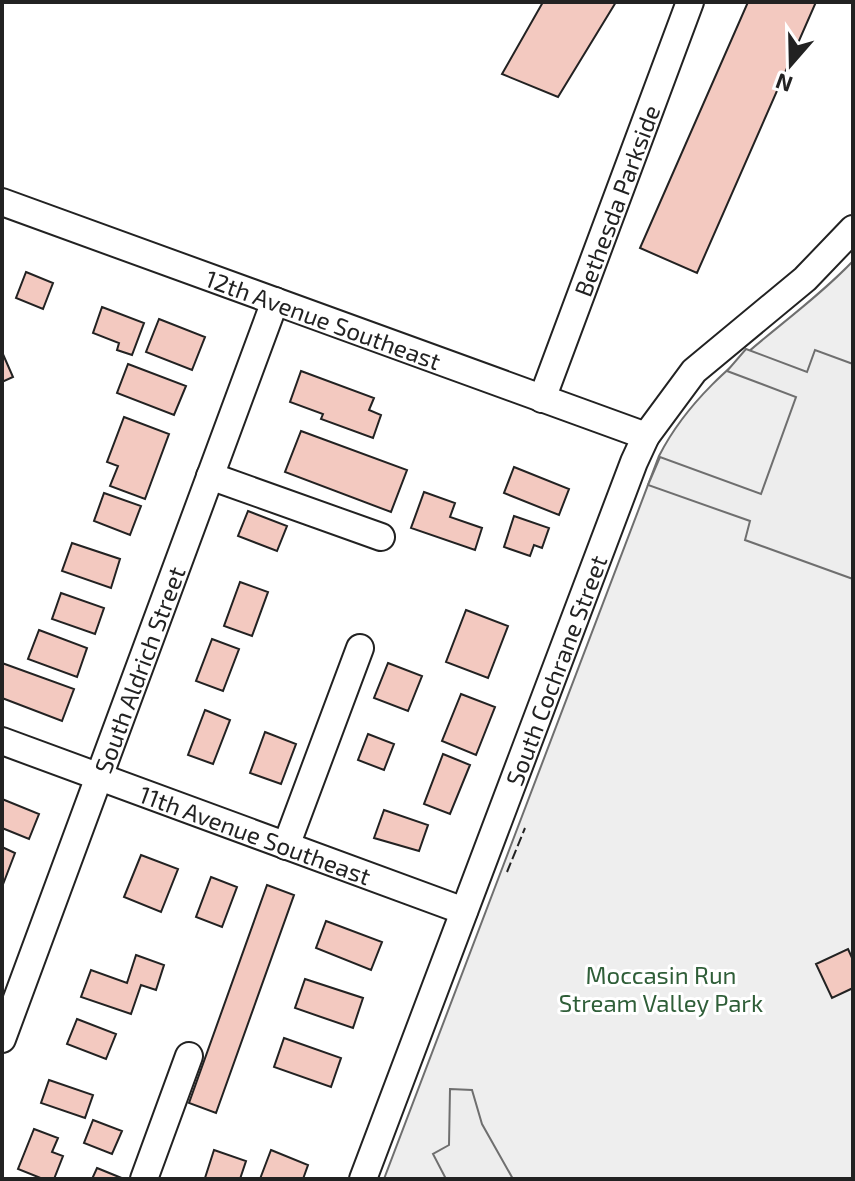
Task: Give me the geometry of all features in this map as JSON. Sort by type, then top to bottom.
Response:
[{"type":"street","name":"Bethesda Parkside","points":[[542,399],[690,2]]},
{"type":"street","name":"12th Avenue Southeast","points":[[2,202],[646,436]]},
{"type":"street","name":"South Cochrane Street","points":[[363,1179],[646,436],[694,371],[805,279],[853,229]]},
{"type":"street","name":"South Aldrich Street","points":[[2,1039],[275,301]]},
{"type":"street","points":[[210,476],[381,537]]},
{"type":"street","points":[[286,846],[360,648]]},
{"type":"street","name":"11th Avenue Southeast","points":[[2,741],[464,911]]},
{"type":"street","points":[[144,1179],[189,1056]]},
{"type":"green space","name":"Moccasin Run Stream Valley Park","points":[[853,261],[853,1179],[384,1179],[659,456],[698,399]]},
{"type":"shaded area","points":[[746,349],[807,372],[815,350],[853,364],[853,579],[745,540],[750,521],[648,485],[660,457],[761,494],[796,397],[727,371]]},
{"type":"shaded area","points":[[450,1089],[472,1090],[482,1124],[513,1179],[446,1179],[433,1154],[449,1145]]},
{"type":"building","points":[[543,2],[616,2],[558,97],[502,74]]},
{"type":"building","points":[[748,2],[816,2],[697,273],[640,248]]},
{"type":"building","points":[[26,272],[53,283],[43,309],[16,298]]},
{"type":"building","points":[[102,307],[144,323],[132,355],[117,350],[119,343],[93,333]]},
{"type":"building","points":[[159,319],[205,337],[192,370],[146,352]]},
{"type":"building","points":[[2,352],[13,377],[2,382]]},
{"type":"building","points":[[128,364],[186,386],[174,415],[117,393]]},
{"type":"building","points":[[301,371],[374,398],[369,410],[381,415],[373,438],[321,419],[323,414],[290,402]]},
{"type":"building","points":[[124,417],[169,434],[145,499],[110,486],[118,466],[107,462]]},
{"type":"building","points":[[301,431],[407,470],[391,512],[285,472]]},
{"type":"building","points":[[514,467],[569,489],[559,515],[504,493]]},
{"type":"building","points":[[424,492],[455,503],[450,517],[482,528],[475,550],[411,528]]},
{"type":"building","points":[[104,493],[141,506],[130,535],[94,521]]},
{"type":"building","points":[[248,511],[287,526],[277,551],[238,536]]},
{"type":"building","points":[[514,516],[549,528],[542,548],[534,545],[530,556],[504,547]]},
{"type":"building","points":[[72,543],[120,559],[111,588],[62,571]]},
{"type":"building","points":[[240,582],[268,592],[252,636],[224,626]]},
{"type":"building","points":[[61,593],[104,608],[95,634],[52,619]]},
{"type":"building","points":[[466,610],[508,626],[488,678],[446,662]]},
{"type":"building","points":[[39,630],[87,648],[77,677],[28,659]]},
{"type":"building","points":[[212,639],[239,649],[223,691],[196,681]]},
{"type":"building","points":[[2,663],[74,689],[62,721],[2,698]]},
{"type":"building","points":[[388,663],[422,676],[408,711],[374,698]]},
{"type":"building","points":[[461,694],[495,707],[476,755],[442,741]]},
{"type":"building","points":[[205,710],[230,720],[213,764],[188,755]]},
{"type":"building","points":[[265,732],[296,744],[281,784],[250,773]]},
{"type":"building","points":[[368,734],[394,744],[384,770],[358,760]]},
{"type":"building","points":[[443,754],[470,765],[450,814],[424,804]]},
{"type":"building","points":[[2,799],[39,814],[29,839],[2,828]]},
{"type":"building","points":[[384,810],[428,825],[419,851],[374,838]]},
{"type":"building","points":[[2,847],[15,853],[2,887]]},
{"type":"building","points":[[141,855],[178,869],[161,912],[124,897]]},
{"type":"building","points":[[211,877],[237,887],[222,927],[196,917]]},
{"type":"building","points":[[267,885],[294,895],[216,1113],[189,1103]]},
{"type":"building","points":[[326,921],[382,942],[371,970],[316,948]]},
{"type":"building","points":[[848,949],[853,960],[853,988],[832,998],[816,964]]},
{"type":"building","points":[[136,955],[164,965],[156,990],[141,985],[131,1014],[81,997],[91,970],[127,983]]},
{"type":"building","points":[[305,979],[363,998],[353,1028],[295,1008]]},
{"type":"building","points":[[77,1019],[116,1034],[106,1059],[67,1044]]},
{"type":"building","points":[[284,1038],[341,1058],[331,1087],[274,1067]]},
{"type":"building","points":[[49,1080],[93,1095],[85,1118],[41,1103]]},
{"type":"building","points":[[93,1120],[122,1131],[112,1154],[84,1143]]},
{"type":"building","points":[[34,1129],[58,1138],[52,1152],[63,1156],[54,1179],[43,1179],[18,1169]]},
{"type":"building","points":[[214,1150],[246,1161],[240,1179],[205,1178]]},
{"type":"building","points":[[271,1150],[308,1165],[303,1179],[260,1179]]},
{"type":"building","points":[[97,1168],[124,1179],[92,1179]]},
{"type":"fence","points":[[507,872],[525,828]]}]
